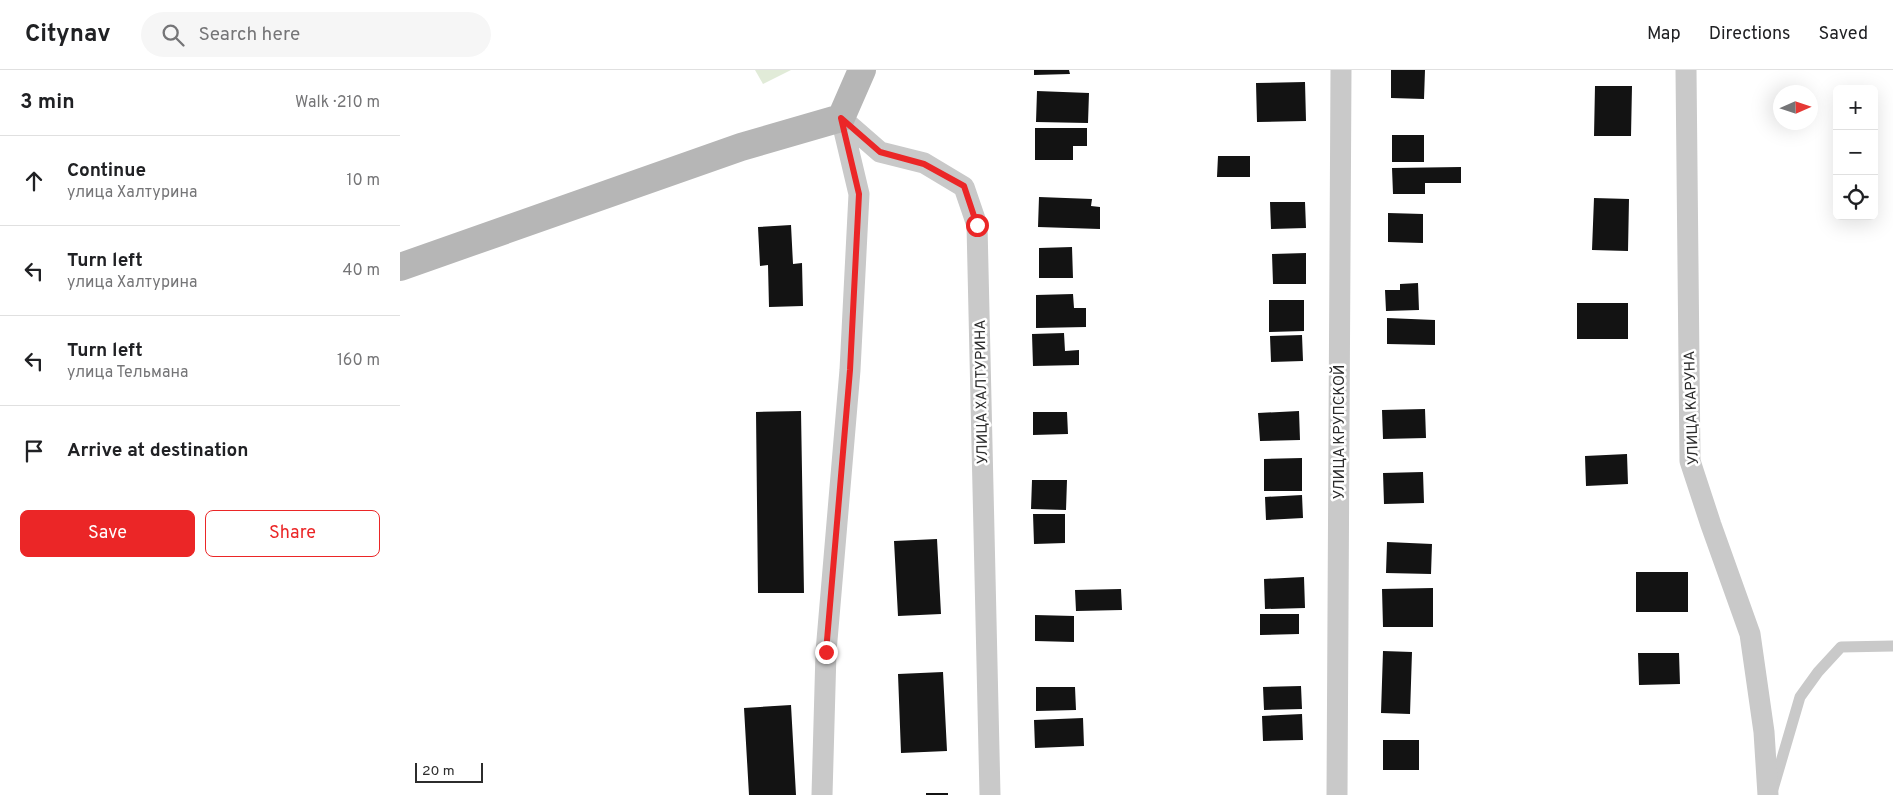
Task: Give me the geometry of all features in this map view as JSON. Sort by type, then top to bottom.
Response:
[{"type":"main road","points":[[400,267],[741,147],[841,118],[862,70]]},
{"type":"street","name":"УЛИЦА КРУПСКОЙ","points":[[1337,795],[1341,70]]},
{"type":"street","name":"УЛИЦА КАРУНА","points":[[1686,70],[1690,461],[1750,634],[1764,732],[1769,795]]},
{"type":"street","points":[[822,795],[826,652],[850,370],[859,194],[841,118]]},
{"type":"street","name":"УЛИЦА ХАЛТУРИНА","points":[[841,118],[880,152],[924,164],[964,186],[977,225],[990,795]]},
{"type":"lane","points":[[1769,795],[1800,697],[1818,672],[1841,647],[1893,646]]},
{"type":"green space","points":[[755,70],[791,70],[763,84]]},
{"type":"building","points":[[1034,70],[1069,70],[1070,74],[1034,75]]},
{"type":"building","points":[[1391,70],[1425,70],[1424,99],[1391,98]]},
{"type":"building","points":[[1305,82],[1306,121],[1257,122],[1256,83]]},
{"type":"building","points":[[1595,86],[1632,86],[1631,136],[1594,136]]},
{"type":"building","points":[[1037,91],[1089,93],[1088,123],[1036,122]]},
{"type":"building","points":[[1035,128],[1087,128],[1087,146],[1073,146],[1073,160],[1035,160]]},
{"type":"building","points":[[1392,135],[1424,135],[1424,162],[1392,162]]},
{"type":"building","points":[[1218,156],[1250,156],[1250,177],[1217,177]]},
{"type":"building","points":[[1461,167],[1461,183],[1425,183],[1425,194],[1393,194],[1392,168]]},
{"type":"building","points":[[1039,197],[1092,199],[1091,206],[1100,207],[1100,229],[1038,227]]},
{"type":"building","points":[[1594,198],[1629,199],[1628,251],[1592,250]]},
{"type":"building","points":[[1270,202],[1305,202],[1306,228],[1271,229]]},
{"type":"building","points":[[1388,213],[1423,214],[1423,243],[1388,242]]},
{"type":"building","points":[[791,225],[793,264],[802,263],[803,306],[769,307],[768,265],[760,266],[758,227]]},
{"type":"building","points":[[1072,247],[1073,278],[1039,278],[1039,248]]},
{"type":"building","points":[[1306,253],[1306,284],[1273,284],[1272,254]]},
{"type":"building","points":[[1418,283],[1419,310],[1386,311],[1385,290],[1400,290],[1400,284]]},
{"type":"building","points":[[1073,294],[1074,308],[1086,308],[1086,327],[1036,328],[1036,295]]},
{"type":"building","points":[[1269,300],[1304,300],[1304,331],[1269,332]]},
{"type":"building","points":[[1577,303],[1628,303],[1628,339],[1577,339]]},
{"type":"building","points":[[1387,318],[1435,320],[1435,345],[1387,344]]},
{"type":"building","points":[[1064,333],[1065,351],[1079,350],[1079,365],[1033,366],[1032,334]]},
{"type":"building","points":[[1302,335],[1303,361],[1271,362],[1270,336]]},
{"type":"building","points":[[1425,409],[1426,438],[1383,439],[1382,410]]},
{"type":"building","points":[[801,411],[804,593],[758,593],[756,412]]},
{"type":"building","points":[[1299,411],[1300,440],[1260,441],[1258,413]]},
{"type":"building","points":[[1033,412],[1067,412],[1068,434],[1033,435]]},
{"type":"building","points":[[1627,454],[1628,484],[1586,486],[1585,456]]},
{"type":"building","points":[[1302,458],[1302,491],[1264,491],[1264,459]]},
{"type":"building","points":[[1423,472],[1424,503],[1384,504],[1383,473]]},
{"type":"building","points":[[1032,480],[1067,480],[1066,510],[1031,509]]},
{"type":"building","points":[[1302,495],[1303,518],[1266,520],[1265,497]]},
{"type":"building","points":[[1033,514],[1065,514],[1065,543],[1034,544]]},
{"type":"building","points":[[937,539],[941,614],[898,616],[894,541]]},
{"type":"building","points":[[1387,542],[1432,544],[1431,574],[1386,573]]},
{"type":"building","points":[[1636,572],[1688,572],[1688,612],[1636,612]]},
{"type":"building","points":[[1304,577],[1305,608],[1265,609],[1264,579]]},
{"type":"building","points":[[1433,588],[1433,627],[1383,627],[1382,589]]},
{"type":"building","points":[[1121,589],[1122,610],[1076,611],[1075,590]]},
{"type":"building","points":[[1260,614],[1299,614],[1299,634],[1260,635]]},
{"type":"building","points":[[1035,615],[1074,616],[1074,642],[1035,641]]},
{"type":"building","points":[[1383,651],[1412,652],[1410,714],[1381,713]]},
{"type":"building","points":[[1638,653],[1679,653],[1680,684],[1639,685]]},
{"type":"building","points":[[943,672],[947,751],[901,753],[898,674]]},
{"type":"building","points":[[1301,686],[1302,709],[1264,710],[1263,687]]},
{"type":"building","points":[[1036,687],[1075,687],[1076,710],[1036,711]]},
{"type":"building","points":[[791,705],[796,795],[749,795],[744,708]]},
{"type":"building","points":[[1302,714],[1303,740],[1263,741],[1262,716]]},
{"type":"building","points":[[1083,718],[1084,746],[1035,748],[1034,720]]},
{"type":"building","points":[[1383,740],[1419,740],[1419,770],[1383,770]]},
{"type":"building","points":[[926,793],[948,793],[948,795],[926,795]]},
{"type":"route","points":[[826,652],[850,370],[859,194],[841,118],[880,152],[924,164],[964,186],[977,225]]}]
